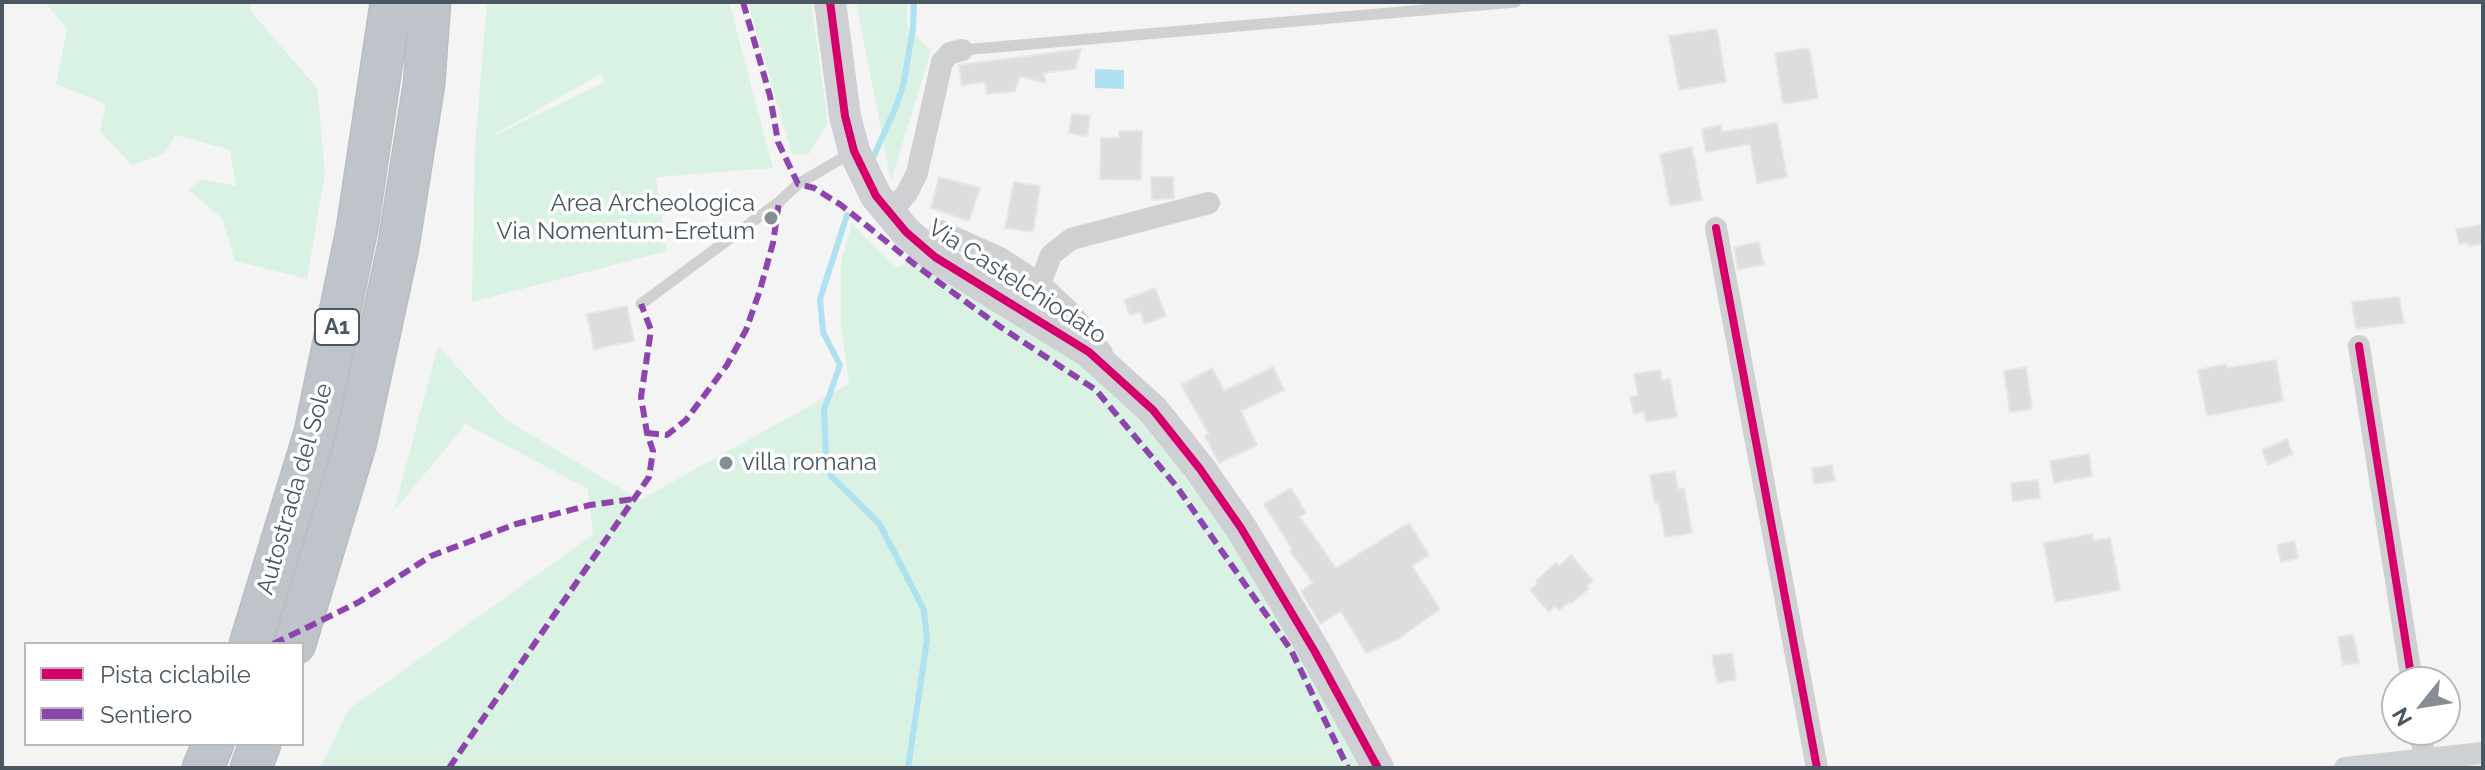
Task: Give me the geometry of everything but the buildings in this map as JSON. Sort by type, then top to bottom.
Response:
[{"type":"highway","name":"Autostrada del Sole","points":[[251,642],[315,432],[357,229],[391,2]]},
{"type":"highway","name":"Autostrada del Sole","points":[[296,642],[356,442],[398,248],[424,84],[430,2]]},
{"type":"highway","points":[[203,768],[212,746]]},
{"type":"highway","points":[[251,768],[259,746]]},
{"type":"street","name":"Via Castelchiodato","points":[[830,2],[841,93],[854,151],[876,196],[890,214],[935,257],[1055,329],[1119,377],[1153,410],[1241,528],[1315,652],[1378,768]]},
{"type":"street","points":[[890,214],[907,193],[917,173],[942,62],[950,53],[962,50]]},
{"type":"street","points":[[1040,284],[1051,255],[1071,239],[1209,203]]},
{"type":"street","points":[[1716,228],[1817,768]]},
{"type":"street","points":[[940,231],[1000,258],[1040,284],[1071,313],[1119,377]]},
{"type":"street","points":[[2359,346],[2409,666]]},
{"type":"street","points":[[2423,746],[2425,760]]},
{"type":"street","points":[[2345,768],[2483,753]]},
{"type":"lane","points":[[962,50],[1516,2]]},
{"type":"lane","points":[[641,304],[779,202],[798,184],[854,151]]},
{"type":"green space","points":[[45,2],[251,2],[250,10],[317,88],[325,172],[307,279],[235,261],[222,218],[188,190],[202,179],[236,186],[230,150],[176,135],[164,154],[132,165],[100,132],[106,104],[56,84],[67,29]]},
{"type":"green space","points":[[487,2],[729,2],[773,168],[656,177],[667,251],[472,302],[475,146]],"holes":[[[600,74],[605,82],[489,138]]]},
{"type":"green space","points":[[748,2],[811,2],[828,123],[809,154],[792,155]]},
{"type":"green space","points":[[856,2],[906,2],[908,28],[931,51],[891,181]]},
{"type":"green space","points":[[852,224],[897,268],[911,258],[1072,353],[1164,442],[1239,553],[1301,657],[1359,768],[320,768],[348,710],[593,535],[588,489],[466,424],[394,511],[438,346],[505,419],[640,500],[849,384],[841,323],[841,261]]},
{"type":"water","points":[[1095,69],[1124,70],[1124,89],[1095,88]]},
{"type":"waterway","points":[[872,160],[903,86],[913,29],[914,2]]},
{"type":"waterway","points":[[847,215],[820,299],[823,332],[840,365],[824,410],[826,456],[831,476],[879,523],[924,610],[927,640],[908,768]]},
{"type":"marked path","points":[[743,2],[770,96],[778,142],[798,184],[814,188],[841,205],[918,267],[999,326],[1096,390],[1177,487],[1291,650],[1348,768]]},
{"type":"marked path","points":[[647,433],[667,435],[686,420],[727,365],[746,330],[760,290],[773,243],[779,202]]},
{"type":"marked path","points":[[449,768],[649,477],[653,451],[641,397],[651,330],[641,304]]},
{"type":"marked path","points":[[277,642],[359,602],[431,556],[516,524],[590,505],[634,499]]},
{"type":"cycle path","points":[[830,2],[845,116],[854,151],[876,196],[906,232],[935,257],[1089,352],[1153,410],[1200,469],[1241,528],[1315,652],[1378,768]]},
{"type":"cycle path","points":[[1716,228],[1817,768]]},
{"type":"cycle path","points":[[2359,346],[2409,666]]},
{"type":"place","name":"Area Archeologica Via Nomentum-Eretum","points":[[771,218]]},
{"type":"place","name":"villa romana","points":[[726,463]]}]
